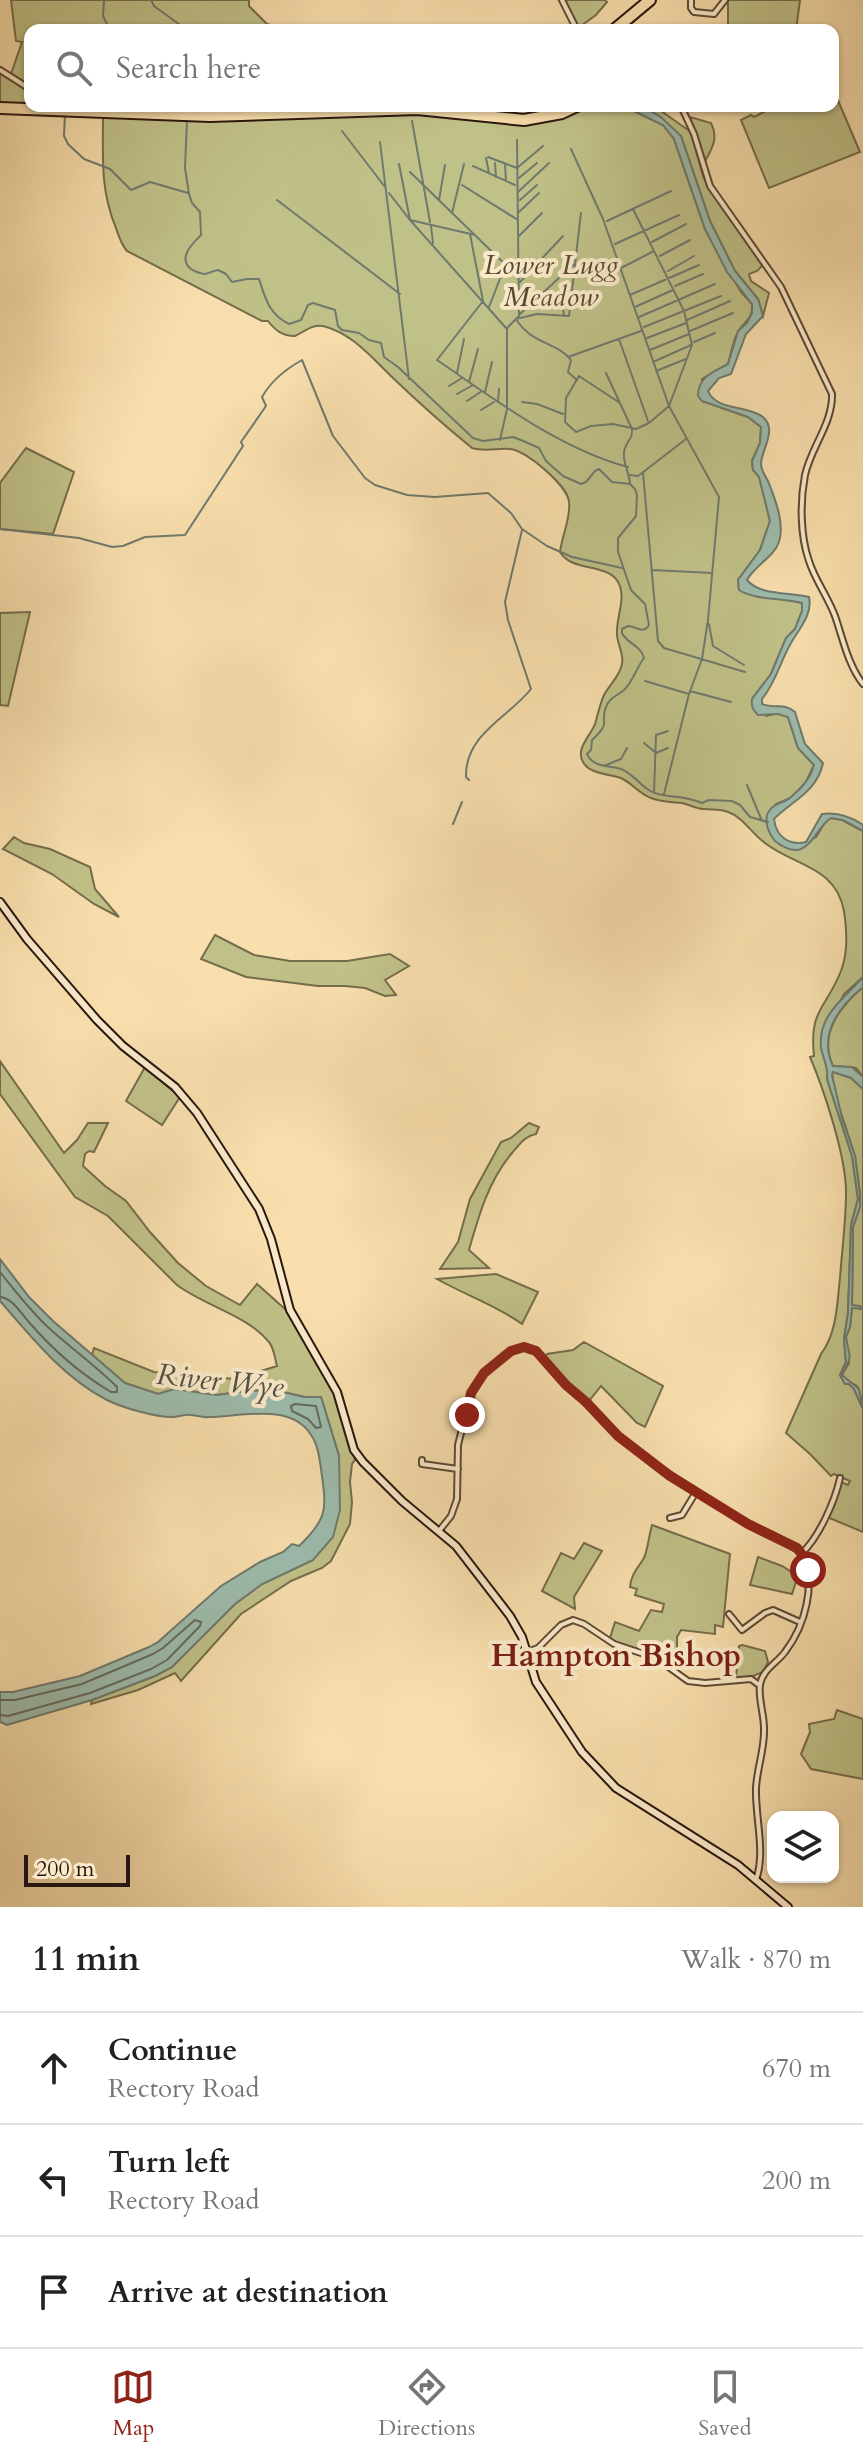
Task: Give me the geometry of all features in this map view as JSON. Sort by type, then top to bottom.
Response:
[{"type":"highway","points":[[621,24],[650,0]]},
{"type":"highway","points":[[0,108],[24,108]]},
{"type":"highway","points":[[98,112],[224,116],[334,112]]},
{"type":"highway","points":[[446,112],[524,120],[562,112]]},
{"type":"main road","points":[[0,902],[27,939],[97,1020],[190,1103],[250,1194],[266,1224],[290,1310],[337,1392],[354,1450],[402,1501],[465,1556],[510,1616],[527,1652],[536,1682],[582,1752],[604,1778],[629,1798],[720,1853],[788,1907]]},
{"type":"street","points":[[562,0],[574,24]]},
{"type":"street","points":[[691,0],[694,12],[714,14],[725,0]]},
{"type":"street","points":[[0,70],[24,85]]},
{"type":"street","points":[[684,112],[710,186],[781,287],[832,394],[831,408],[805,476],[803,532],[812,568],[834,614],[851,663],[863,684]]},
{"type":"street","points":[[439,1531],[454,1510],[457,1499],[458,1445],[471,1393],[484,1373],[506,1355],[516,1349],[528,1348],[536,1351],[618,1436],[661,1469],[748,1524],[802,1553],[808,1570],[806,1606],[785,1652],[763,1675],[759,1685],[764,1736],[756,1785],[760,1856],[756,1880]]},
{"type":"street","points":[[422,1464],[458,1469]]},
{"type":"street","points":[[802,1553],[818,1533],[840,1478]]},
{"type":"street","points":[[670,1518],[682,1515],[696,1492]]},
{"type":"street","points":[[729,1614],[742,1630],[773,1610],[800,1622]]},
{"type":"street","points":[[527,1652],[538,1648],[561,1625],[573,1620],[614,1644],[656,1658],[688,1681],[705,1683],[763,1675]]},
{"type":"street","points":[[751,1679],[759,1685]]},
{"type":"green space","points":[[11,0],[249,0],[249,6],[267,24],[24,24],[24,82],[11,74],[22,42],[16,41]]},
{"type":"green space","points":[[565,0],[607,2],[584,24],[576,24]]},
{"type":"green space","points":[[728,0],[800,0],[797,24],[728,24]]},
{"type":"green space","points":[[0,73],[24,88],[24,106],[0,105]]},
{"type":"green space","points":[[839,103],[860,152],[769,188],[741,120],[751,115],[754,117],[764,112],[839,112]]},
{"type":"green space","name":"Lower Lugg Meadow","points":[[436,112],[513,121],[553,112],[636,112],[663,125],[674,139],[705,229],[741,292],[752,304],[750,317],[740,328],[728,364],[702,379],[702,401],[748,417],[761,427],[760,443],[752,461],[770,521],[760,550],[738,580],[739,589],[802,603],[795,629],[786,638],[771,674],[752,699],[766,716],[778,713],[788,717],[798,748],[814,765],[806,782],[791,798],[776,804],[766,822],[780,845],[794,849],[816,837],[831,818],[863,831],[863,977],[844,994],[821,1038],[821,1048],[829,1067],[827,1079],[852,1156],[858,1199],[851,1225],[844,1339],[846,1362],[840,1375],[845,1384],[854,1389],[863,1409],[863,1532],[827,1517],[841,1482],[848,1485],[850,1481],[834,1474],[831,1476],[786,1433],[830,1337],[840,1278],[845,1177],[833,1123],[810,1057],[814,1056],[816,1018],[835,984],[845,957],[846,926],[839,896],[823,876],[776,851],[733,814],[655,799],[621,778],[595,771],[583,762],[582,747],[595,724],[604,695],[622,664],[617,634],[621,592],[615,578],[609,573],[574,563],[560,552],[569,502],[562,487],[545,470],[517,451],[472,448],[343,334],[319,326],[295,336],[283,334],[268,321],[262,321],[127,251],[107,200],[103,116]]},
{"type":"green space","points":[[651,112],[663,112],[691,132],[709,188],[765,263],[749,274],[751,281],[769,293],[763,316],[758,299],[735,271],[710,221],[681,136]]},
{"type":"green space","points":[[690,117],[711,123],[713,128],[714,143],[704,163]]},
{"type":"green space","points":[[26,448],[74,472],[53,534],[0,529],[0,483]]},
{"type":"green space","points":[[30,612],[8,706],[0,705],[0,613]]},
{"type":"green space","points":[[14,837],[90,867],[95,889],[119,917],[94,904],[52,874],[3,849]]},
{"type":"green space","points":[[215,935],[254,955],[290,961],[347,961],[390,954],[409,966],[385,980],[396,995],[385,996],[365,988],[246,977],[201,959]]},
{"type":"green space","points":[[863,987],[863,1077],[856,1068],[833,1066],[828,1043],[839,1012]]},
{"type":"green space","points":[[0,1061],[64,1153],[88,1123],[108,1123],[94,1152],[85,1154],[83,1166],[126,1201],[178,1263],[206,1286],[240,1305],[257,1284],[286,1310],[334,1392],[355,1460],[350,1482],[350,1524],[331,1561],[291,1581],[241,1614],[181,1681],[175,1673],[138,1690],[91,1704],[92,1700],[172,1667],[235,1604],[262,1584],[313,1560],[339,1456],[321,1397],[274,1390],[217,1395],[175,1389],[158,1394],[125,1383],[92,1355],[94,1348],[154,1372],[235,1379],[277,1366],[271,1344],[260,1333],[177,1285],[108,1216],[75,1197],[0,1094]]},
{"type":"green space","points":[[145,1067],[180,1097],[162,1125],[126,1101]]},
{"type":"green space","points":[[832,1071],[851,1078],[863,1089],[863,1307],[852,1306],[853,1227],[860,1207],[860,1194],[855,1156],[834,1091]]},
{"type":"green space","points":[[529,1123],[539,1127],[536,1134],[520,1144],[490,1187],[469,1250],[489,1268],[440,1269],[458,1242],[470,1199],[501,1142]]},
{"type":"green space","points":[[496,1274],[538,1292],[522,1324],[437,1279]]},
{"type":"green space","points":[[852,1307],[863,1309],[863,1403],[857,1386],[842,1375],[849,1363],[846,1337]]},
{"type":"green space","points":[[584,1342],[663,1386],[645,1427],[637,1423],[601,1386],[589,1401],[545,1359],[547,1354],[573,1350]]},
{"type":"green space","points":[[652,1525],[730,1554],[723,1627],[715,1625],[715,1634],[681,1630],[670,1664],[652,1653],[610,1638],[615,1622],[639,1631],[651,1610],[662,1612],[664,1604],[635,1595],[637,1589],[630,1587],[633,1575],[644,1558]]},
{"type":"green space","points":[[584,1543],[602,1551],[574,1597],[575,1609],[542,1591],[561,1553],[574,1559]]},
{"type":"green space","points":[[758,1557],[798,1576],[792,1594],[750,1585]]},
{"type":"green space","points":[[739,1646],[765,1651],[768,1662],[763,1672],[748,1678],[736,1677]]},
{"type":"green space","points":[[837,1710],[863,1719],[863,1779],[811,1769],[801,1754],[810,1732],[809,1724],[834,1719]]},
{"type":"water","points":[[636,112],[652,112],[681,136],[710,221],[735,271],[758,299],[763,316],[746,334],[731,374],[719,378],[708,391],[718,402],[757,413],[769,428],[761,466],[776,503],[781,535],[773,552],[747,580],[767,591],[809,597],[810,603],[807,615],[762,704],[786,707],[795,712],[805,744],[823,763],[810,788],[774,819],[775,825],[780,835],[788,841],[800,843],[806,842],[822,814],[843,815],[863,825],[863,831],[843,820],[831,818],[809,844],[795,850],[775,841],[766,818],[774,806],[789,799],[802,787],[814,765],[798,748],[788,717],[758,715],[752,699],[771,674],[786,638],[795,629],[802,603],[752,596],[739,590],[738,580],[760,550],[770,521],[752,461],[760,443],[761,427],[748,417],[702,401],[698,396],[704,380],[728,364],[738,331],[752,313],[752,304],[727,272],[705,229],[674,139],[663,125]]},
{"type":"water","points":[[863,977],[863,987],[839,1012],[828,1043],[833,1066],[852,1067],[863,1077],[863,1089],[851,1078],[833,1072],[832,1075],[855,1156],[860,1194],[860,1207],[853,1227],[852,1305],[863,1309],[852,1308],[846,1337],[849,1359],[842,1375],[859,1389],[863,1409],[854,1389],[845,1384],[840,1375],[846,1362],[844,1339],[851,1225],[858,1199],[852,1156],[827,1079],[821,1035],[828,1016]]},
{"type":"water","points":[[0,1259],[29,1297],[53,1321],[125,1383],[158,1394],[174,1389],[217,1395],[274,1390],[304,1397],[321,1397],[339,1456],[340,1510],[333,1537],[313,1560],[262,1584],[235,1604],[172,1667],[92,1700],[7,1725],[0,1722],[0,1692],[13,1692],[80,1676],[158,1642],[221,1586],[292,1544],[299,1546],[319,1522],[324,1498],[316,1444],[302,1425],[291,1418],[264,1414],[172,1417],[139,1412],[114,1403],[76,1380],[49,1356],[0,1301]]},
{"type":"waterway","points":[[104,0],[103,16],[107,24]]},
{"type":"waterway","points":[[151,0],[154,6],[179,24]]},
{"type":"waterway","points":[[65,113],[64,136],[68,144],[84,159],[110,169],[131,190],[150,182],[188,193]]},
{"type":"waterway","points":[[187,120],[185,168],[192,203],[200,212],[201,235],[186,256],[191,269],[205,274],[218,270],[232,282],[259,279],[272,310],[289,324],[301,320],[308,305],[313,303],[335,310],[338,326],[342,330],[359,333],[381,343],[384,357],[473,438],[483,441],[513,437],[539,448],[546,461],[563,476],[581,484],[599,469],[612,482],[630,484],[635,489],[636,516],[618,538],[618,552],[631,590],[645,604],[649,625],[642,630],[628,626],[622,629],[622,633],[644,658],[627,687],[607,704],[604,725],[592,740],[591,750],[587,754],[597,764],[626,771],[653,792],[702,803],[709,800],[732,801],[750,817],[768,822]]},
{"type":"waterway","points":[[412,121],[430,222]]},
{"type":"waterway","points":[[342,131],[385,187]]},
{"type":"waterway","points":[[500,440],[507,409],[507,328],[519,316],[517,140]]},
{"type":"waterway","points":[[380,142],[409,379]]},
{"type":"waterway","points":[[488,157],[517,168],[543,146]]},
{"type":"waterway","points":[[571,149],[603,219],[669,406],[649,423],[636,429],[613,424],[591,426],[576,432],[565,422],[566,398],[579,376],[620,403]]},
{"type":"waterway","points":[[486,158],[489,173]]},
{"type":"waterway","points":[[495,163],[496,177]]},
{"type":"waterway","points":[[519,178],[537,163]]},
{"type":"waterway","points":[[518,192],[549,163]]},
{"type":"waterway","points":[[399,164],[410,220],[506,328]]},
{"type":"waterway","points":[[452,213],[464,164]]},
{"type":"waterway","points":[[505,164],[506,181]]},
{"type":"waterway","points":[[439,200],[445,165]]},
{"type":"waterway","points":[[473,166],[515,185]]},
{"type":"waterway","points":[[410,172],[518,277]]},
{"type":"waterway","points":[[462,185],[518,220]]},
{"type":"waterway","points":[[520,200],[537,185]]},
{"type":"waterway","points":[[607,221],[671,191]]},
{"type":"waterway","points":[[389,193],[410,220],[475,235]]},
{"type":"waterway","points":[[519,212],[539,193]]},
{"type":"waterway","points":[[277,200],[400,294]]},
{"type":"waterway","points":[[633,209],[684,311],[692,345],[669,406],[719,497],[702,659],[689,694],[664,794]]},
{"type":"waterway","points":[[518,237],[542,213]]},
{"type":"waterway","points":[[577,380],[568,372],[571,360],[558,349],[529,334],[516,319],[537,314],[569,316],[581,213]]},
{"type":"waterway","points":[[615,244],[679,215]]},
{"type":"waterway","points":[[652,242],[686,224]]},
{"type":"waterway","points":[[431,226],[433,243]]},
{"type":"waterway","points":[[470,234],[483,301],[437,360],[553,436],[628,467]]},
{"type":"waterway","points":[[520,282],[563,236]]},
{"type":"waterway","points":[[660,256],[690,240]]},
{"type":"waterway","points":[[621,268],[654,251]]},
{"type":"waterway","points":[[668,271],[694,256]]},
{"type":"waterway","points":[[519,315],[573,265]]},
{"type":"waterway","points":[[630,295],[699,265]]},
{"type":"waterway","points":[[489,307],[503,271]]},
{"type":"waterway","points":[[675,286],[703,274]]},
{"type":"waterway","points":[[639,317],[715,284]]},
{"type":"waterway","points":[[635,307],[673,290]]},
{"type":"waterway","points":[[644,327],[721,296]]},
{"type":"waterway","points":[[687,320],[730,301]]},
{"type":"waterway","points":[[541,302],[562,303],[564,315]]},
{"type":"waterway","points":[[690,331],[733,313]]},
{"type":"waterway","points":[[647,338],[686,323]]},
{"type":"waterway","points":[[568,357],[641,331]]},
{"type":"waterway","points":[[694,342],[715,333]]},
{"type":"waterway","points":[[650,350],[689,334]]},
{"type":"waterway","points":[[457,373],[464,339]]},
{"type":"waterway","points":[[619,339],[648,421]]},
{"type":"waterway","points":[[653,362],[691,345]]},
{"type":"waterway","points":[[469,382],[478,349]]},
{"type":"waterway","points":[[656,371],[686,359]]},
{"type":"waterway","points":[[0,529],[79,538],[112,547],[145,537],[185,535],[266,406],[262,397],[266,391],[279,376],[302,360],[333,436],[365,478],[375,485],[407,495],[435,497],[488,493],[511,513],[522,529],[547,546],[572,557],[622,568]]},
{"type":"waterway","points":[[485,392],[492,362]]},
{"type":"waterway","points":[[606,373],[632,429],[624,452],[630,483]]},
{"type":"waterway","points":[[449,386],[462,378]]},
{"type":"waterway","points":[[457,394],[473,385]]},
{"type":"waterway","points":[[498,402],[499,389]]},
{"type":"waterway","points":[[467,401],[482,391]]},
{"type":"waterway","points":[[481,410],[494,402]]},
{"type":"waterway","points":[[522,402],[563,414]]},
{"type":"waterway","points":[[629,475],[638,476],[686,439]]},
{"type":"waterway","points":[[643,473],[658,641],[664,648],[745,672]]},
{"type":"waterway","points":[[469,780],[466,777],[472,749],[531,689],[505,602],[522,530]]},
{"type":"waterway","points":[[652,570],[712,573]]},
{"type":"waterway","points":[[709,624],[713,646],[744,665]]},
{"type":"waterway","points":[[645,681],[689,694]]},
{"type":"waterway","points":[[690,691],[731,702]]},
{"type":"waterway","points":[[654,793],[656,735],[668,731]]},
{"type":"waterway","points":[[644,743],[656,753],[668,748]]},
{"type":"waterway","points":[[604,766],[621,759],[627,748]]},
{"type":"waterway","points":[[747,785],[762,821]]},
{"type":"waterway","points":[[453,824],[462,802]]},
{"type":"district","name":"Hampton Bishop","points":[[616,1656]]},
{"type":"route","points":[[467,1415],[471,1393],[484,1373],[511,1351],[524,1347],[536,1351],[618,1436],[670,1476],[748,1524],[797,1548],[808,1570]]},
{"type":"water label","name":"River Wye","points":[[220,1381]]}]
